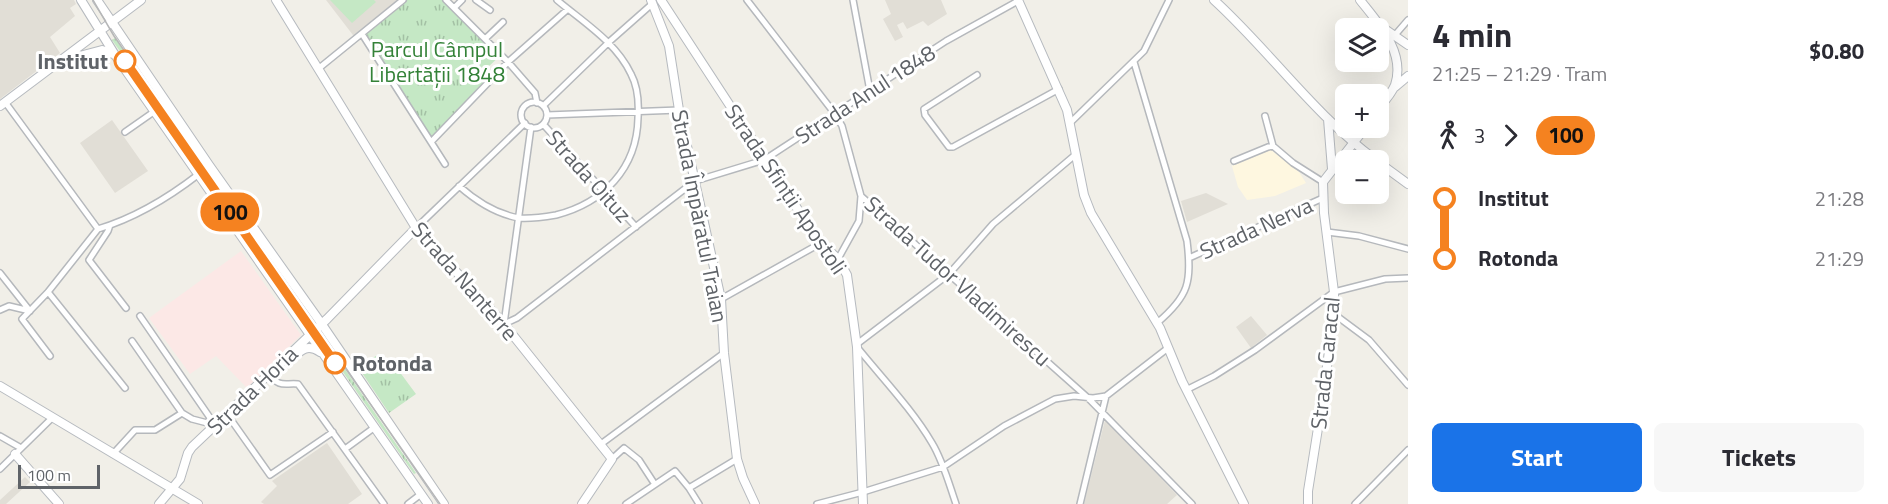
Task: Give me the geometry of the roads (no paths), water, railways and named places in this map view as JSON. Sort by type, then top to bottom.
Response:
[{"type":"street","points":[[81,0],[115,54],[428,504]]},
{"type":"street","points":[[97,0],[444,503]]},
{"type":"street","points":[[98,229],[2,104],[141,0]]},
{"type":"street","name":"Strada Nanterre","points":[[276,0],[416,228],[504,324],[612,459]]},
{"type":"street","points":[[318,69],[403,0]]},
{"type":"street","name":"Strada Oituz","points":[[446,0],[508,62],[535,93],[537,103]]},
{"type":"street","points":[[454,8],[462,0]]},
{"type":"street","points":[[476,0],[490,10]]},
{"type":"street","points":[[459,186],[481,203],[506,215],[519,218],[548,216],[590,202],[619,176],[628,161],[635,144],[639,112],[637,91],[632,74],[620,54],[609,42],[557,0]]},
{"type":"street","name":"Strada Sfinții Apostoli","points":[[661,0],[821,243],[838,259],[847,274],[857,346],[863,504]]},
{"type":"street","name":"Strada Tudor Vladimirescu","points":[[747,0],[842,126],[861,196],[1088,397],[1192,504]]},
{"type":"street","points":[[853,0],[870,91]]},
{"type":"street","points":[[1018,0],[1059,88],[1071,122],[1084,195],[1095,223],[1157,323],[1186,390],[1241,503]]},
{"type":"street","name":"Strada Anul 1848","points":[[504,324],[517,318],[695,181],[764,159],[946,41],[1018,0]]},
{"type":"street","points":[[1071,122],[1144,51],[1169,0]]},
{"type":"street","points":[[1214,0],[1328,119],[1362,150]]},
{"type":"street","points":[[1360,0],[1375,18]]},
{"type":"street","points":[[543,106],[651,2]]},
{"type":"street","name":"Strada Împăratul Traian","points":[[651,2],[669,46],[679,110],[721,299],[724,353],[737,459],[755,504]]},
{"type":"street","points":[[431,142],[508,62],[568,9]]},
{"type":"street","points":[[1395,35],[1408,20]]},
{"type":"street","points":[[485,39],[502,22]]},
{"type":"street","points":[[1389,31],[1408,45]]},
{"type":"street","points":[[362,34],[445,164]]},
{"type":"street","points":[[1389,43],[1396,58],[1395,87]]},
{"type":"street","points":[[61,62],[102,50],[115,54]]},
{"type":"street","points":[[1134,62],[1190,258],[1186,293],[1157,323]]},
{"type":"street","points":[[977,75],[924,110],[925,115],[949,147],[953,147],[1059,88]]},
{"type":"street","points":[[1389,95],[1408,76]]},
{"type":"street","points":[[504,324],[519,218],[528,125],[522,116],[523,108],[529,103],[543,106],[547,115],[543,124],[539,127],[528,125]]},
{"type":"street","points":[[547,115],[679,110]]},
{"type":"street","points":[[125,132],[155,111]]},
{"type":"street","points":[[1265,116],[1273,146],[1293,163],[1323,182],[1357,138]]},
{"type":"street","points":[[1328,119],[1332,169]]},
{"type":"street","name":"Strada Oituz","points":[[543,124],[636,227]]},
{"type":"street","name":"Strada Horia","points":[[159,504],[174,489],[184,472],[190,450],[459,186],[528,125]]},
{"type":"street","points":[[1234,161],[1273,146]]},
{"type":"street","points":[[956,504],[933,444],[857,346],[949,274],[993,224],[1076,155]]},
{"type":"street","points":[[1389,170],[1408,184]]},
{"type":"street","points":[[50,356],[22,319],[48,292],[98,229],[124,220],[170,196],[199,174]]},
{"type":"street","name":"Strada Caracal","points":[[1308,504],[1334,314],[1334,292],[1323,182]]},
{"type":"street","points":[[838,259],[859,220],[861,196]]},
{"type":"street","name":"Strada Nerva","points":[[1190,258],[1323,198]]},
{"type":"street","points":[[110,225],[89,260],[126,308]]},
{"type":"street","points":[[1327,232],[1359,236],[1408,249]]},
{"type":"street","points":[[721,299],[821,243]]},
{"type":"street","points":[[0,273],[30,311]]},
{"type":"street","points":[[1186,390],[1255,350],[1334,292],[1385,279],[1408,278]]},
{"type":"street","points":[[48,292],[125,388]]},
{"type":"street","points":[[0,310],[9,306],[30,311]]},
{"type":"street","points":[[1334,314],[1369,340],[1408,385]]},
{"type":"street","points":[[140,316],[215,425]]},
{"type":"street","points":[[132,341],[182,413],[192,419],[215,425]]},
{"type":"street","points":[[323,353],[310,347],[304,348],[277,372],[269,374],[280,385],[298,384],[384,504]]},
{"type":"street","points":[[817,504],[943,467],[1004,426],[1044,404],[1062,398],[1106,396],[1168,348]]},
{"type":"street","points":[[601,444],[724,353]]},
{"type":"street","points":[[0,386],[198,504]]},
{"type":"street","points":[[1080,504],[1106,396]]},
{"type":"street","points":[[113,454],[135,430],[155,430],[182,413]]},
{"type":"street","points":[[227,414],[270,475],[333,432]]},
{"type":"street","points":[[0,469],[52,417]]},
{"type":"street","points":[[345,449],[375,427]]},
{"type":"street","points":[[0,436],[21,448]]},
{"type":"street","points":[[582,504],[612,459],[624,448],[639,460],[654,483]]},
{"type":"street","points":[[1355,504],[1408,450]]},
{"type":"street","points":[[15,454],[59,504]]},
{"type":"street","points":[[689,488],[737,459]]},
{"type":"street","points":[[626,504],[675,471],[699,504]]},
{"type":"street","points":[[421,494],[444,503]]},
{"type":"street","points":[[408,504],[421,494]]},
{"type":"tram line","points":[[93,0],[114,36],[440,504]]},
{"type":"tram line","name":"100","points":[[125,61],[335,363]]},
{"type":"place","name":"Institut","points":[[125,61]]},
{"type":"place","name":"Rotonda","points":[[335,363]]},
{"type":"park label","name":"Parcul Câmpul Libertății 1848","points":[[437,62]]}]
